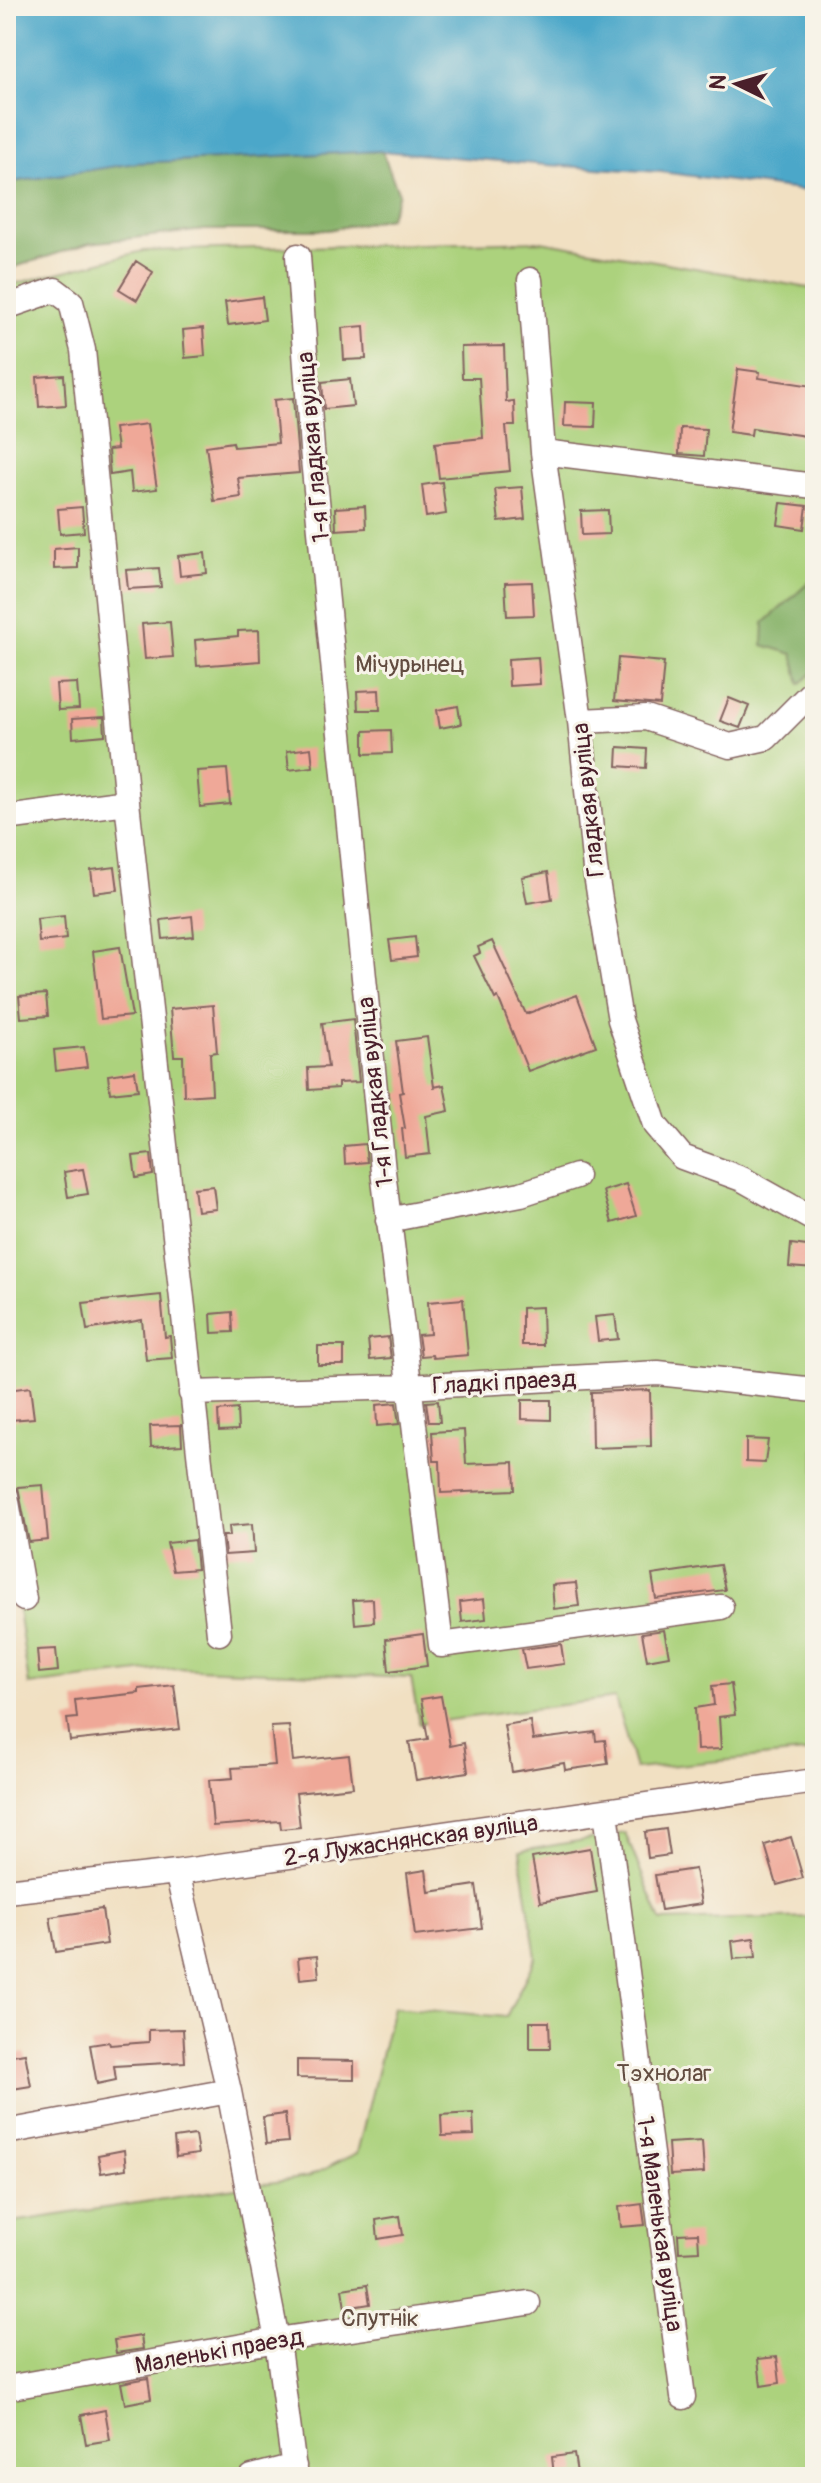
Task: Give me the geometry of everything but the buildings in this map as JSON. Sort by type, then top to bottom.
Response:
[{"type":"street","name":"1-я Гладкая вуліца","points":[[298,256],[312,449],[388,1220],[441,1645],[721,1607]]},
{"type":"street","name":"Гладкая вуліца","points":[[530,280],[543,452],[580,721],[595,869],[620,1020],[655,1125],[682,1157],[742,1179],[815,1220]]},
{"type":"street","points":[[6,307],[55,290],[71,302],[83,350],[127,802],[219,1633]]},
{"type":"street","points":[[543,452],[814,486]]},
{"type":"street","points":[[580,721],[646,718],[730,746],[766,738],[815,689]]},
{"type":"street","points":[[6,818],[127,802]]},
{"type":"street","points":[[388,1220],[521,1194],[576,1176]]},
{"type":"street","name":"Гладкі праезд","points":[[191,1393],[408,1387],[658,1373],[815,1390]]},
{"type":"street","points":[[6,1496],[24,1599]]},
{"type":"street","name":"2-я Лужаснянская вуліца","points":[[6,1891],[177,1872],[815,1781]]},
{"type":"street","name":"1-я Маленькая вуліца","points":[[606,1812],[683,2397]]},
{"type":"street","points":[[177,1872],[229,2091],[277,2340],[294,2472],[252,2477]]},
{"type":"street","points":[[6,2132],[229,2091]]},
{"type":"street","name":"Маленькі праезд","points":[[6,2388],[277,2340],[528,2303]]},
{"type":"green space","points":[[382,151],[399,194],[389,218],[328,230],[204,230],[90,243],[6,270],[6,183],[136,163]]},
{"type":"green space","name":"Мічурынец","points":[[541,241],[815,289],[815,1752],[635,1769],[615,1698],[419,1724],[411,1678],[174,1668],[29,1685],[6,1527],[6,286],[143,251]]},
{"type":"green space","points":[[815,577],[815,671],[800,684],[793,654],[763,645],[764,623]]},
{"type":"green space","points":[[625,1833],[661,1921],[815,1917],[815,2477],[6,2477],[6,2223],[308,2177],[357,2153],[393,2007],[506,2017],[536,1957],[520,1851]]},
{"type":"water","points":[[6,6],[815,6],[815,192],[661,172],[381,151],[136,163],[6,183]]},
{"type":"park label","name":"Тэхнолаг","points":[[664,2073]]},
{"type":"park label","name":"Спутнік","points":[[380,2318]]}]
